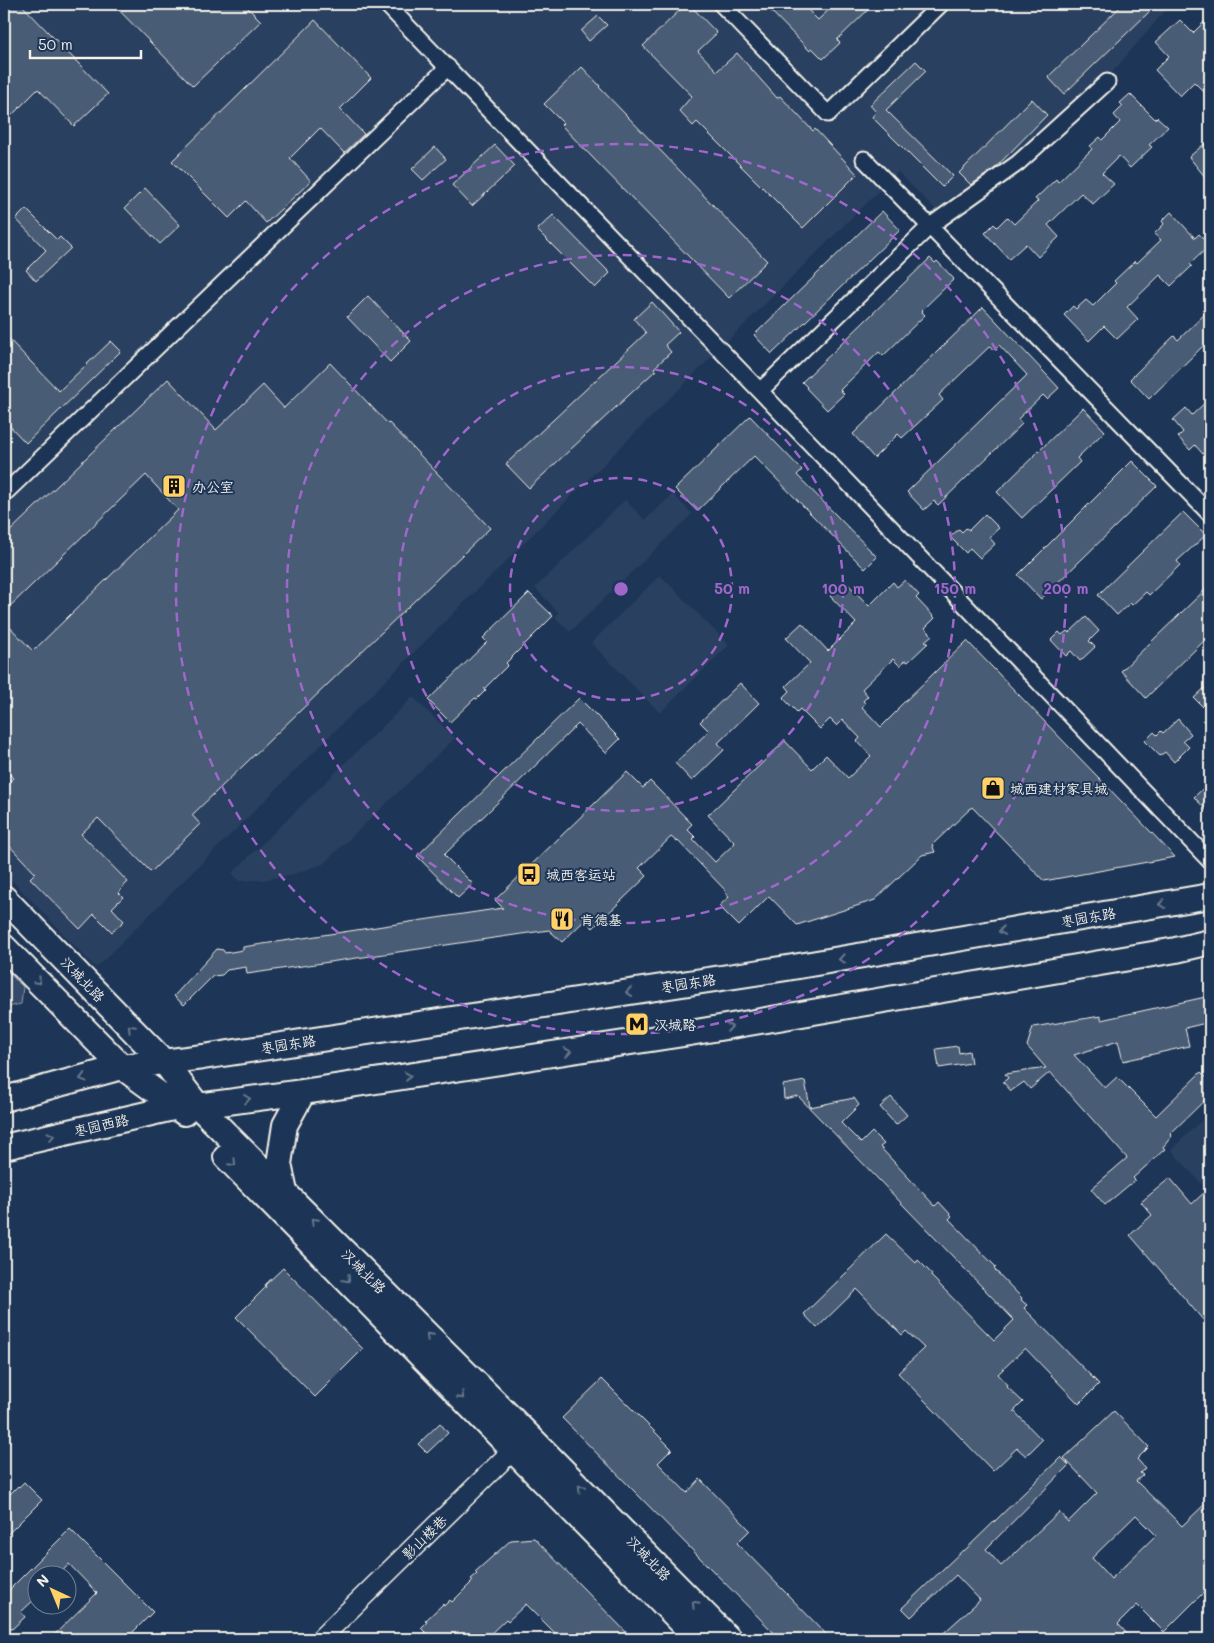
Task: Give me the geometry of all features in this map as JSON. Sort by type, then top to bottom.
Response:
[{"type":"main road","name":"枣园东路","points":[[165,1063],[787,968],[1210,896]]},
{"type":"main road","name":"汉城北路","points":[[4,898],[165,1063],[188,1106],[521,1442],[729,1639]]},
{"type":"main road","points":[[188,1106],[303,1092],[806,1014],[1176,950],[1210,942]]},
{"type":"main road","name":"汉城北路","points":[[4,947],[122,1067],[188,1106],[285,1192],[521,1442],[698,1639]]},
{"type":"main road","points":[[4,1099],[122,1067],[165,1063]]},
{"type":"main road","points":[[285,1192],[280,1164],[284,1125],[303,1092]]},
{"type":"main road","name":"枣园西路","points":[[4,1147],[188,1106]]},
{"type":"street","points":[[386,4],[1210,861]]},
{"type":"street","points":[[721,4],[828,114],[941,4]]},
{"type":"street","points":[[4,494],[448,67]]},
{"type":"street","points":[[760,391],[930,226],[1018,163],[1107,82]]},
{"type":"street","points":[[864,159],[1210,514]]},
{"type":"street","name":"影山楼巷","points":[[320,1639],[521,1442]]},
{"type":"shaded area","points":[[4,4],[1171,4],[1109,76],[942,216],[898,172],[96,968],[4,872]]},
{"type":"shaded area","points":[[673,494],[692,514],[570,632],[555,617],[559,613],[535,588],[625,500],[645,520]]},
{"type":"shaded area","points":[[660,575],[729,645],[660,713],[591,643]]},
{"type":"shaded area","points":[[413,697],[455,738],[323,864],[294,874],[263,880],[239,881],[232,873]]},
{"type":"shaded area","points":[[4,968],[23,987],[21,1004],[4,1008]]},
{"type":"shaded area","points":[[1210,1112],[1210,1193],[1171,1150]]},
{"type":"building","points":[[4,4],[21,4],[108,94],[74,126],[38,89],[4,123]]},
{"type":"building","points":[[113,4],[244,4],[261,21],[193,86]]},
{"type":"building","points":[[686,4],[689,4],[717,33],[698,51],[717,71],[737,53],[777,98],[780,96],[813,131],[815,129],[857,174],[803,228],[697,122],[693,126],[679,111],[692,96],[643,46]]},
{"type":"building","points":[[764,4],[802,4],[818,20],[835,4],[874,4],[837,40],[840,43],[823,59],[812,48],[809,50]]},
{"type":"building","points":[[1123,4],[1143,4],[1150,11],[1064,94],[1048,77]]},
{"type":"building","points":[[598,16],[607,25],[589,41],[581,31]]},
{"type":"building","points":[[1210,16],[1210,98],[1194,82],[1180,96],[1155,70],[1169,56],[1156,42],[1180,20],[1193,33]]},
{"type":"building","points":[[315,20],[371,78],[340,109],[364,134],[344,153],[320,128],[290,158],[311,181],[266,223],[246,201],[229,218],[172,161]]},
{"type":"building","points":[[916,61],[926,71],[886,110],[953,176],[942,187],[872,117],[876,112],[870,105]]},
{"type":"building","points":[[582,67],[767,261],[729,298],[561,125],[563,123],[544,104]]},
{"type":"building","points":[[1130,94],[1155,119],[1157,117],[1168,127],[1149,145],[1152,147],[1130,168],[1119,156],[1102,173],[1114,184],[1093,204],[1081,193],[1048,225],[1059,237],[1038,257],[1026,244],[1009,259],[985,233],[994,224],[997,227],[1007,217],[1014,224],[1038,201],[1035,199],[1056,179],[1058,182],[1092,149],[1090,146],[1100,137],[1102,140],[1120,122],[1114,115],[1123,106],[1120,103]]},
{"type":"building","points":[[1032,99],[1047,115],[994,169],[971,185],[959,173]]},
{"type":"building","points":[[1210,139],[1210,183],[1189,157]]},
{"type":"building","points":[[495,145],[515,166],[472,206],[452,185]]},
{"type":"building","points":[[435,147],[446,159],[423,180],[412,169]]},
{"type":"building","points":[[145,188],[180,225],[160,244],[125,208]]},
{"type":"building","points":[[26,209],[57,240],[60,237],[71,248],[36,281],[26,270],[46,250],[16,219]]},
{"type":"building","points":[[882,211],[900,230],[772,354],[754,335]]},
{"type":"building","points":[[1171,212],[1195,238],[1199,234],[1210,245],[1171,286],[1160,275],[1127,307],[1138,319],[1117,339],[1104,326],[1089,341],[1064,315],[1073,306],[1076,309],[1086,300],[1093,306],[1116,283],[1114,281],[1135,261],[1137,263],[1161,240],[1154,234],[1164,224],[1162,221]]},
{"type":"building","points":[[553,215],[610,273],[595,288],[537,230]]},
{"type":"building","points":[[930,258],[935,263],[937,261],[954,279],[921,311],[925,315],[883,356],[879,352],[840,390],[844,394],[827,410],[802,382]]},
{"type":"building","points":[[368,296],[411,341],[390,362],[347,317]]},
{"type":"building","points":[[652,302],[679,332],[665,345],[671,352],[654,368],[656,370],[529,488],[506,464],[646,333],[634,319]]},
{"type":"building","points":[[983,307],[1059,388],[1047,399],[1043,395],[1018,419],[1022,424],[938,505],[934,501],[924,510],[907,492],[1027,375],[999,345],[993,350],[990,346],[939,395],[943,400],[902,438],[898,434],[874,458],[853,434]]},
{"type":"building","points":[[1210,309],[1210,351],[1204,345],[1149,399],[1130,379],[1174,336],[1178,340]]},
{"type":"building","points":[[4,334],[59,391],[111,341],[121,351],[26,443],[4,420]]},
{"type":"building","points":[[330,363],[490,528],[192,815],[200,824],[151,872],[98,818],[81,834],[128,882],[118,892],[123,897],[112,908],[124,921],[112,932],[94,914],[80,929],[30,878],[35,873],[4,840],[4,787],[13,778],[4,769],[4,621],[33,651],[178,510],[146,475],[4,612],[4,537],[168,379],[216,430],[263,385],[284,408]]},
{"type":"building","points":[[1210,398],[1210,462],[1195,445],[1190,450],[1178,437],[1183,432],[1173,420],[1186,408],[1192,415]]},
{"type":"building","points":[[1083,408],[1105,431],[1077,458],[1080,462],[1022,518],[997,492]]},
{"type":"building","points":[[750,416],[802,470],[797,475],[877,557],[865,569],[754,456],[697,511],[675,489]]},
{"type":"building","points":[[1132,461],[1157,486],[1041,599],[1018,575]]},
{"type":"building","points":[[1183,512],[1206,535],[1177,561],[1180,565],[1149,595],[1146,592],[1117,615],[1098,595]]},
{"type":"building","points":[[985,514],[999,528],[989,537],[995,544],[980,558],[970,548],[966,553],[950,537],[959,529],[962,532],[966,528],[969,530]]},
{"type":"building","points":[[905,580],[919,595],[916,598],[935,618],[925,628],[932,635],[925,641],[928,643],[908,662],[905,660],[900,666],[893,659],[862,689],[868,696],[863,701],[865,703],[862,707],[881,727],[967,641],[1175,857],[1044,881],[972,807],[932,845],[935,852],[922,855],[875,900],[797,925],[769,896],[739,926],[719,906],[729,897],[726,891],[678,841],[671,837],[639,868],[647,876],[593,928],[585,920],[562,942],[549,930],[247,974],[246,967],[227,970],[222,975],[213,976],[184,1005],[174,996],[217,949],[223,950],[225,953],[243,950],[243,947],[503,908],[495,900],[627,772],[643,788],[650,781],[692,824],[687,829],[695,837],[693,839],[715,862],[735,843],[708,815],[785,741],[812,769],[826,755],[848,778],[871,756],[857,741],[860,738],[843,720],[837,726],[830,719],[820,729],[800,709],[797,712],[783,698],[790,691],[786,686],[810,663],[786,638],[802,623],[828,651],[856,623],[830,596],[845,581],[869,606],[893,582],[897,587]]},
{"type":"building","points":[[1210,585],[1210,635],[1146,698],[1121,671]]},
{"type":"building","points":[[529,593],[553,616],[506,663],[508,665],[484,689],[486,690],[450,722],[428,700],[487,642],[483,638]]},
{"type":"building","points":[[1086,617],[1099,631],[1089,641],[1095,647],[1080,661],[1071,651],[1066,656],[1051,640],[1059,632],[1062,635],[1067,631],[1069,633]]},
{"type":"building","points":[[740,683],[759,703],[718,743],[724,750],[692,781],[675,763],[709,731],[700,722]]},
{"type":"building","points":[[1210,683],[1210,714],[1194,698]]},
{"type":"building","points":[[579,698],[620,739],[606,753],[578,724],[444,855],[473,884],[458,898],[417,856]]},
{"type":"building","points":[[1178,719],[1191,734],[1183,741],[1189,747],[1174,762],[1165,752],[1160,756],[1145,741],[1154,732],[1157,735],[1161,731],[1163,733]]},
{"type":"building","points":[[1210,782],[1210,814],[1194,797]]},
{"type":"building","points":[[1210,996],[1210,1022],[1185,1028],[1189,1046],[1123,1061],[1118,1041],[1074,1055],[1105,1088],[1117,1077],[1156,1116],[1201,1072],[1210,1081],[1210,1095],[1170,1134],[1172,1136],[1163,1147],[1165,1149],[1133,1178],[1135,1180],[1105,1205],[1091,1189],[1127,1158],[1050,1072],[1030,1089],[1024,1082],[1011,1091],[1003,1082],[1008,1078],[1005,1074],[1046,1068],[1027,1046],[1033,1027],[1101,1016],[1101,1020]]},
{"type":"building","points":[[958,1046],[959,1053],[969,1051],[971,1063],[939,1068],[936,1049]]},
{"type":"building","points":[[805,1081],[810,1107],[854,1098],[859,1105],[841,1123],[861,1143],[872,1132],[884,1144],[880,1147],[935,1206],[939,1202],[952,1216],[949,1219],[996,1267],[994,1269],[1027,1305],[1024,1308],[1099,1384],[1079,1404],[1025,1348],[998,1374],[1008,1385],[1007,1387],[1023,1402],[1014,1411],[1042,1440],[1026,1456],[1017,1448],[993,1471],[898,1373],[924,1348],[906,1331],[902,1335],[857,1289],[817,1328],[804,1314],[886,1234],[916,1263],[918,1260],[932,1274],[931,1276],[994,1340],[1014,1320],[798,1096],[784,1099],[783,1085]]},
{"type":"building","points":[[891,1097],[907,1115],[896,1125],[880,1107]]},
{"type":"building","points":[[1170,1178],[1192,1204],[1210,1187],[1210,1328],[1130,1235],[1152,1215],[1141,1202]]},
{"type":"building","points":[[283,1268],[363,1349],[315,1397],[236,1317]]},
{"type":"building","points":[[602,1379],[672,1449],[658,1463],[687,1493],[700,1479],[750,1530],[737,1543],[831,1639],[780,1639],[562,1418]]},
{"type":"building","points":[[1114,1411],[1149,1447],[1137,1459],[1145,1468],[1140,1473],[1143,1475],[1136,1481],[1182,1526],[1210,1499],[1210,1586],[1164,1632],[1137,1605],[1118,1624],[1132,1639],[937,1639],[980,1600],[956,1575],[911,1617],[902,1608],[1061,1457],[1069,1465],[986,1549],[1001,1566],[1059,1512],[1068,1522],[1097,1493],[1064,1458]],"holes":[[[1136,1515],[1156,1535],[1111,1579],[1092,1558]]]},
{"type":"building","points":[[440,1423],[448,1433],[427,1453],[418,1444]]},
{"type":"building","points":[[24,1482],[42,1500],[4,1538],[4,1500]]},
{"type":"building","points":[[70,1529],[153,1612],[126,1639],[50,1639],[74,1616],[78,1616],[78,1612],[97,1593],[78,1573],[78,1566],[71,1566],[69,1564],[67,1566],[33,1566]]},
{"type":"building","points":[[534,1538],[633,1639],[561,1639],[526,1604],[508,1621],[506,1619],[485,1639],[432,1639],[421,1628],[427,1622],[425,1621],[443,1604],[444,1606],[450,1600],[452,1602],[473,1581],[471,1579],[477,1574],[475,1572],[511,1540]]},
{"type":"building","points":[[28,1571],[28,1605],[21,1612],[25,1617],[4,1634],[4,1595]]},
{"type":"place","name":"办公室","points":[[174,486]]},
{"type":"place","name":"城西建材家具城","points":[[993,788]]},
{"type":"place","name":"城西客运站","points":[[529,874]]},
{"type":"place","name":"肯德基","points":[[562,919]]},
{"type":"place","name":"汉城路","points":[[637,1024]]}]
